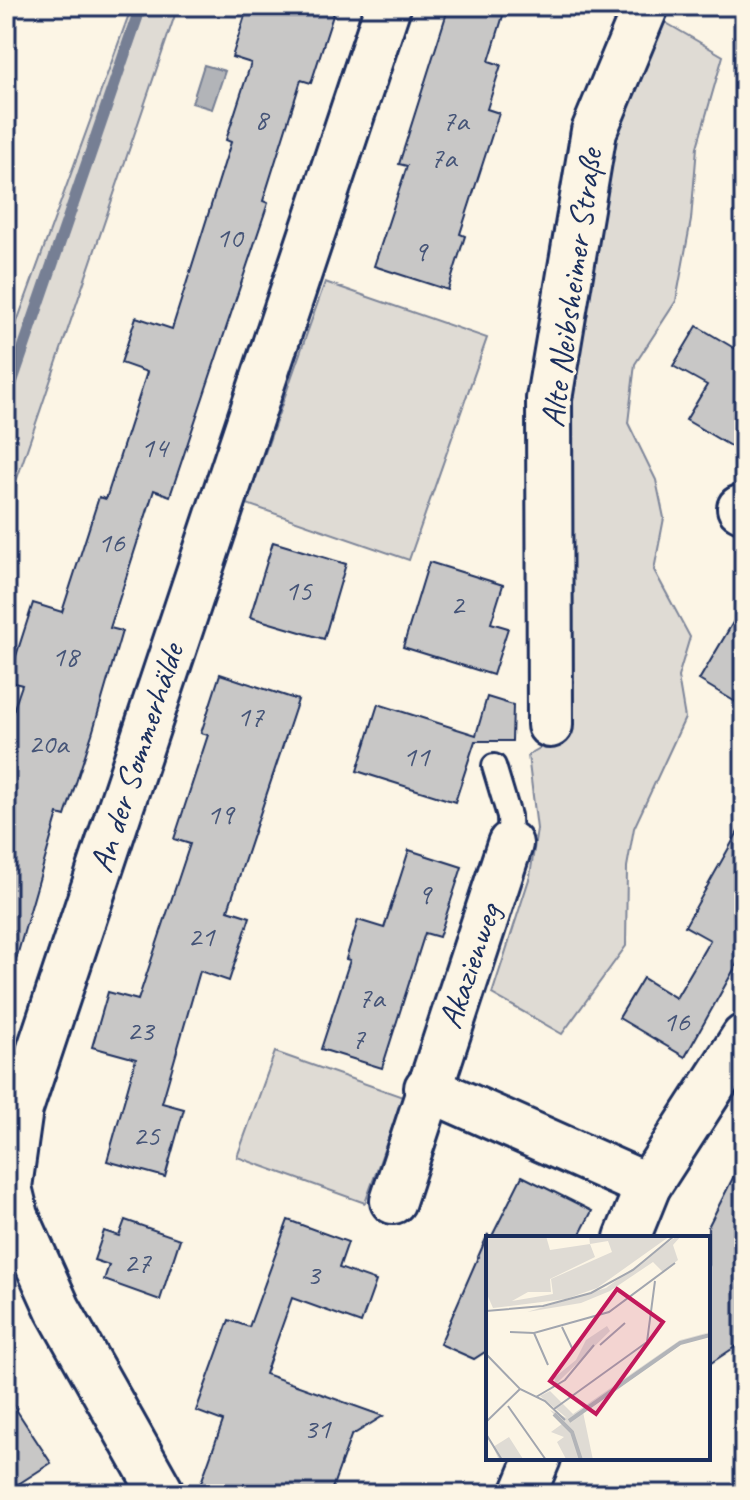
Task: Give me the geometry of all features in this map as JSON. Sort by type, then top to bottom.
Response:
[{"type":"street","name":"An der Sommerhälde","points":[[162,1494],[58,1309],[16,1216],[9,1187],[10,1162],[20,1109],[388,6]]},
{"type":"street","name":"Alte Neibsheimer Straße","points":[[550,725],[549,399],[594,131],[646,6]]},
{"type":"street","name":"Akazienweg","points":[[393,1201],[427,1088],[510,844]]},
{"type":"street","points":[[628,1236],[648,1186],[744,1037]]},
{"type":"street","points":[[427,1088],[648,1186]]},
{"type":"street","points":[[523,1494],[537,1460]]},
{"type":"lane","points":[[494,766],[509,816],[510,844]]},
{"type":"shaded area","points":[[132,6],[178,6],[6,511],[6,352]]},
{"type":"shaded area","points":[[656,17],[723,56],[697,147],[691,220],[676,301],[635,364],[628,423],[656,480],[664,518],[654,570],[690,637],[678,677],[685,718],[634,828],[627,867],[626,946],[562,1034],[492,994],[530,876],[537,829],[528,755],[569,731],[557,467],[604,149]]},
{"type":"shaded area","points":[[204,65],[225,71],[212,109],[192,103]]},
{"type":"shaded area","points":[[325,282],[487,338],[409,560],[247,504]]},
{"type":"shaded area","points":[[275,1052],[403,1097],[365,1203],[237,1157]]},
{"type":"building","points":[[248,6],[336,6],[311,83],[301,80],[263,201],[268,203],[170,496],[154,490],[110,628],[122,631],[92,734],[65,816],[58,814],[15,963],[6,962],[6,732],[22,685],[8,681],[33,603],[62,612],[99,497],[106,499],[147,372],[121,363],[136,317],[172,329],[231,142],[226,140],[251,63],[232,57]]},
{"type":"building","points":[[449,6],[506,6],[489,61],[501,65],[487,109],[499,113],[460,234],[465,236],[448,290],[374,266],[407,166],[399,164]]},
{"type":"building","points":[[697,326],[744,354],[744,454],[686,420],[707,385],[673,366]]},
{"type":"building","points":[[273,542],[346,564],[324,639],[250,617]]},
{"type":"building","points":[[429,562],[503,585],[491,623],[508,628],[493,675],[403,647]]},
{"type":"building","points":[[744,604],[744,707],[699,680]]},
{"type":"building","points":[[220,674],[298,700],[228,910],[250,917],[229,981],[200,971],[162,1103],[184,1109],[165,1177],[107,1161],[136,1059],[92,1047],[108,992],[138,1000],[190,844],[174,839],[208,735],[201,733]]},
{"type":"building","points":[[487,697],[513,705],[512,741],[475,741],[455,802],[357,771],[378,704],[476,735]]},
{"type":"building","points":[[744,821],[744,959],[741,957],[685,1057],[619,1018],[643,978],[676,998],[710,940],[685,926]]},
{"type":"building","points":[[409,850],[462,867],[439,937],[425,933],[382,1068],[321,1049],[350,960],[346,959],[358,920],[384,928]]},
{"type":"building","points":[[744,1156],[744,1341],[710,1364],[710,1236],[708,1227]]},
{"type":"building","points":[[522,1176],[592,1211],[579,1236],[492,1236]]},
{"type":"building","points":[[125,1220],[180,1239],[160,1300],[104,1280],[109,1265],[94,1260],[104,1231],[119,1236]]},
{"type":"building","points":[[288,1220],[348,1242],[339,1268],[376,1281],[361,1323],[292,1298],[265,1374],[383,1416],[351,1436],[330,1494],[197,1494],[223,1421],[196,1411],[229,1320],[249,1327]]},
{"type":"building","points":[[486,1239],[486,1351],[474,1359],[440,1344]]},
{"type":"building","points":[[6,1394],[51,1463],[6,1492]]},
{"type":"waterway","points":[[6,399],[141,6]]}]
